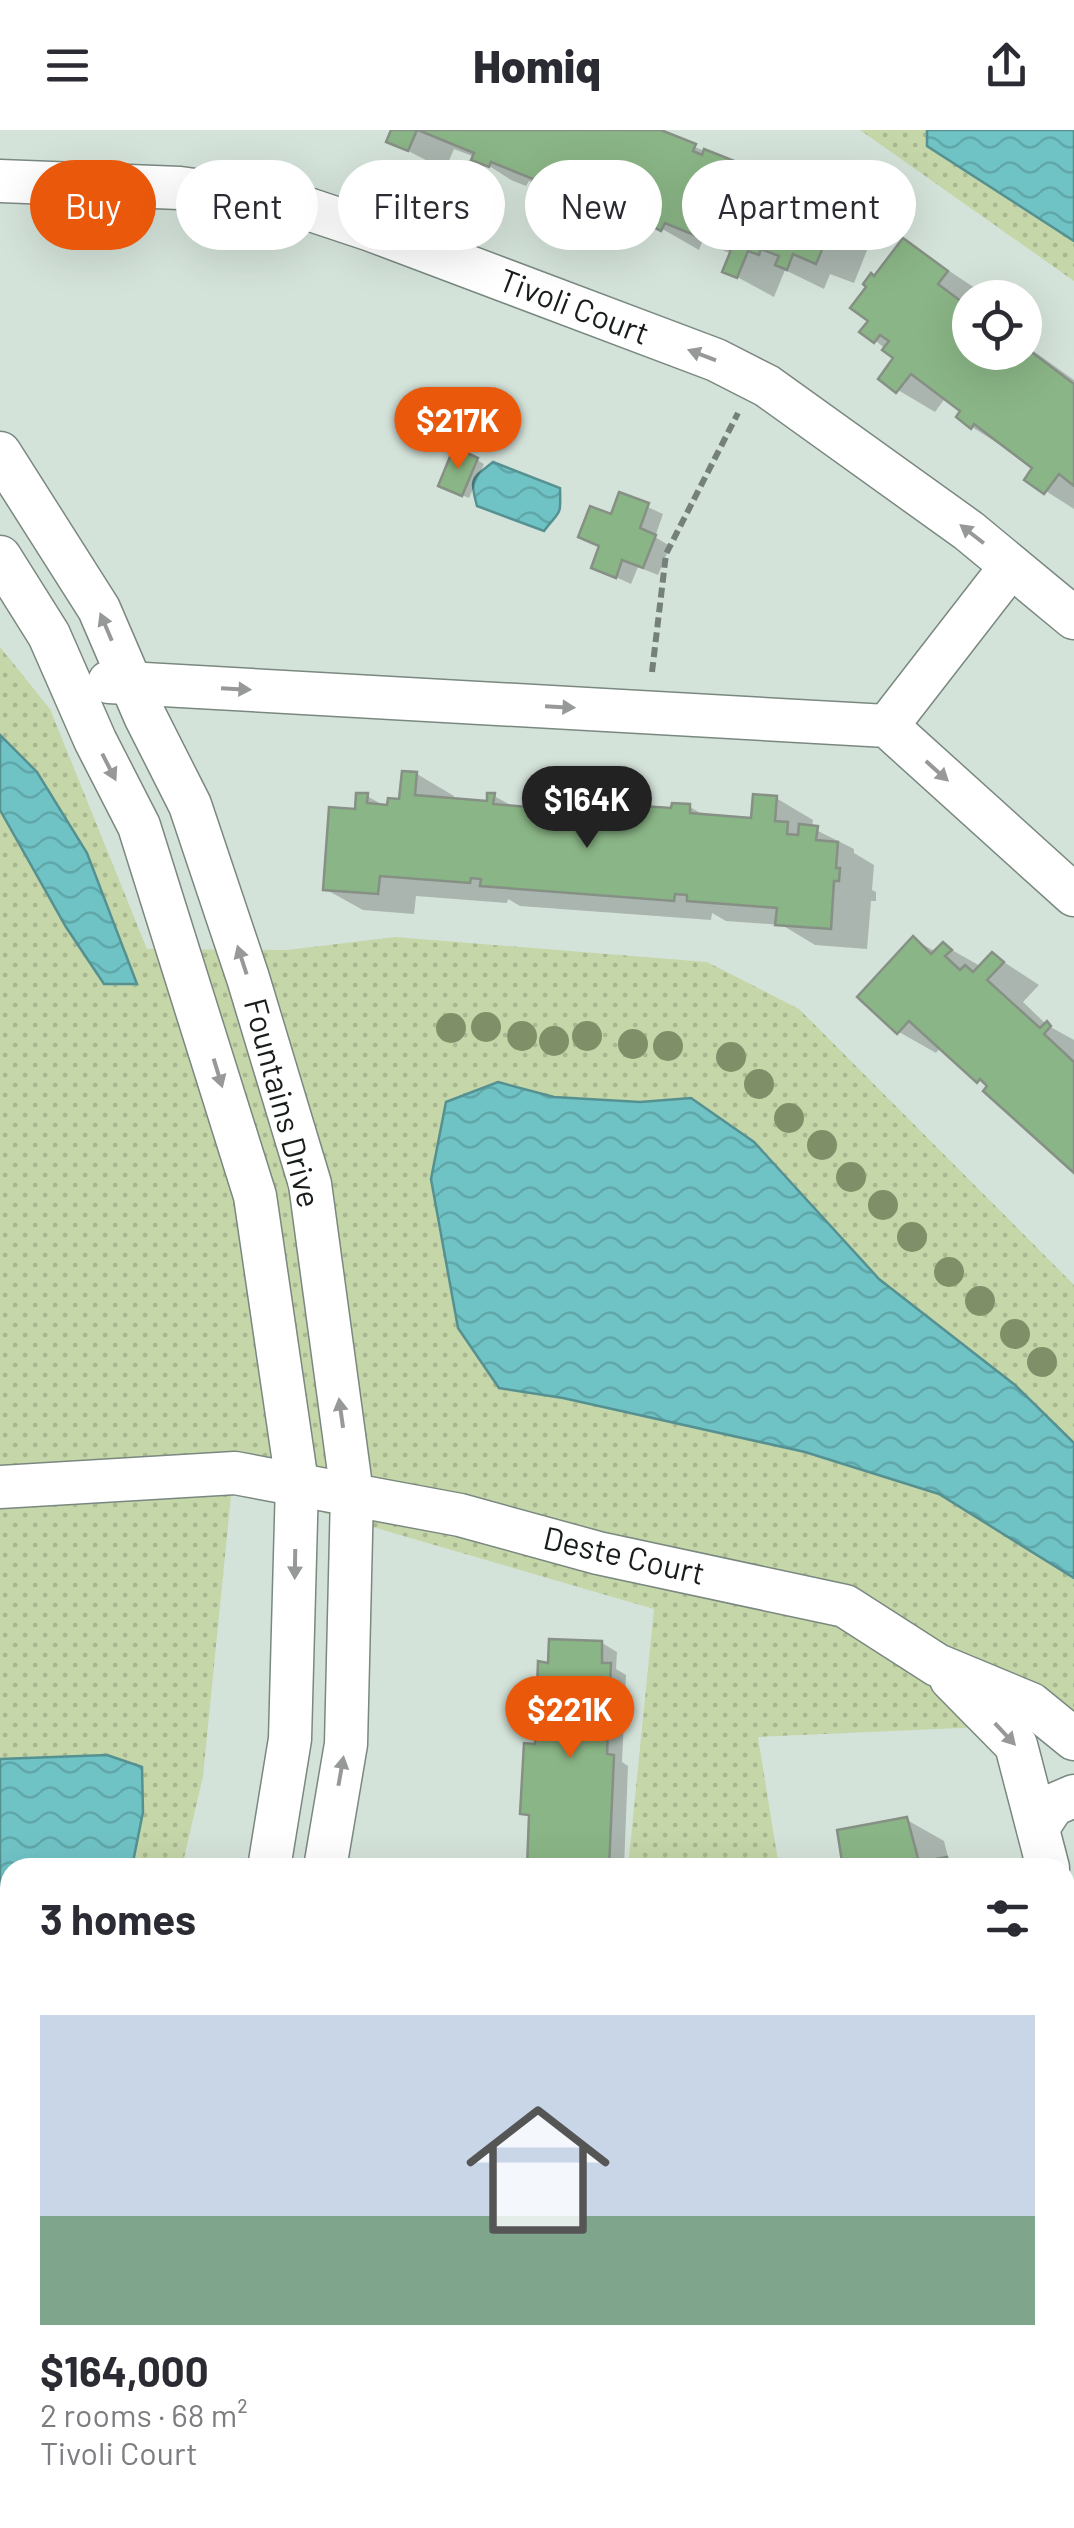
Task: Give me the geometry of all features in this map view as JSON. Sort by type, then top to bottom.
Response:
[{"type":"street","name":"Tivoli Court","points":[[0,182],[180,188],[290,204],[371,230],[716,360],[755,380],[969,531],[1074,618]]},
{"type":"street","name":"Fountains Drive","points":[[0,453],[99,609],[190,805],[248,978],[310,1184],[352,1494],[346,1744],[327,1858]]},
{"type":"street","name":"Fountains Drive","points":[[0,557],[49,635],[139,826],[256,1196],[297,1483],[290,1738],[271,1858]]},
{"type":"street","points":[[888,726],[1011,566]]},
{"type":"street","points":[[68,680],[888,726],[1074,896]]},
{"type":"street","name":"Deste Court","points":[[0,1487],[236,1473],[460,1515],[598,1553],[845,1606],[937,1665],[1032,1704],[1074,1739]]},
{"type":"street","name":"Deste Court","points":[[937,1665],[1016,1745],[1046,1858]]},
{"type":"street","points":[[1039,1826],[1053,1805],[1074,1796]]},
{"type":"path","points":[[648,712],[666,554],[755,380]]},
{"type":"green space","points":[[860,130],[1074,130],[1074,281],[916,170],[916,160],[903,160]]},
{"type":"green space","points":[[0,647],[50,709],[147,949],[287,950],[395,937],[707,962],[799,1009],[1074,1285],[1074,1723],[758,1737],[778,1858],[629,1858],[654,1609],[232,1486],[203,1776],[184,1858],[0,1858]]},
{"type":"water","points":[[927,130],[1074,130],[1074,241],[927,146]]},
{"type":"water","points":[[493,462],[560,488],[558,513],[544,531],[477,506],[474,480]]},
{"type":"water","points":[[0,735],[37,772],[87,853],[137,984],[104,984],[66,927],[0,810]]},
{"type":"water","points":[[498,1082],[554,1097],[640,1102],[691,1098],[754,1142],[879,1279],[1015,1385],[1074,1443],[1074,1578],[939,1494],[805,1452],[563,1398],[499,1388],[458,1328],[431,1179],[446,1102]]},
{"type":"water","points":[[107,1755],[142,1767],[143,1812],[134,1858],[0,1858],[0,1759]]},
{"type":"building","points":[[391,130],[417,130],[408,151],[386,142]]},
{"type":"building","points":[[418,130],[661,130],[696,144],[693,151],[702,155],[704,149],[732,160],[682,160],[682,230],[665,223],[662,229],[662,160],[525,160],[525,176],[505,168],[505,160],[471,160],[474,153]]},
{"type":"building","points":[[916,248],[948,271],[938,284],[952,294],[952,370],[1042,370],[1042,360],[1074,384],[1074,486],[1059,474],[1044,494],[1024,480],[1032,468],[974,424],[971,429],[956,417],[960,411],[911,374],[896,393],[878,379],[893,358],[882,350],[889,341],[880,335],[874,343],[859,332],[868,321],[850,308],[871,273],[874,276],[894,250]]},
{"type":"building","points":[[731,250],[761,250],[759,255],[748,251],[737,278],[722,272]]},
{"type":"building","points":[[764,250],[822,250],[816,264],[793,254],[787,270],[775,265],[779,256]]},
{"type":"building","points":[[454,447],[478,458],[462,496],[438,486]]},
{"type":"building","points":[[619,492],[649,503],[640,528],[656,535],[643,568],[622,560],[616,578],[591,568],[599,546],[578,537],[590,506],[611,514]]},
{"type":"building","points":[[402,771],[417,772],[415,795],[487,801],[487,793],[495,793],[493,804],[572,811],[574,785],[599,788],[598,803],[671,808],[672,803],[690,804],[690,813],[751,818],[753,794],[777,796],[775,821],[788,822],[787,834],[798,835],[799,824],[818,826],[816,840],[838,842],[839,881],[834,881],[831,929],[775,925],[777,908],[687,901],[687,895],[675,894],[674,901],[480,886],[481,879],[471,878],[470,883],[380,876],[378,894],[323,890],[329,807],[355,809],[356,793],[368,793],[367,803],[387,805],[388,798],[399,799]]},
{"type":"building","points":[[913,936],[931,954],[943,942],[952,950],[945,956],[960,970],[965,965],[973,972],[992,952],[1004,962],[987,980],[1040,1028],[1047,1021],[1051,1026],[1044,1034],[1074,1062],[1074,1173],[983,1091],[987,1086],[980,1079],[977,1083],[909,1021],[897,1034],[857,997]]},
{"type":"building","points":[[549,1639],[602,1641],[602,1663],[611,1663],[607,1754],[614,1755],[609,1858],[527,1858],[529,1815],[520,1814],[524,1743],[535,1744],[538,1661],[548,1663]]},
{"type":"building","points":[[907,1817],[918,1858],[841,1858],[837,1830]]}]
